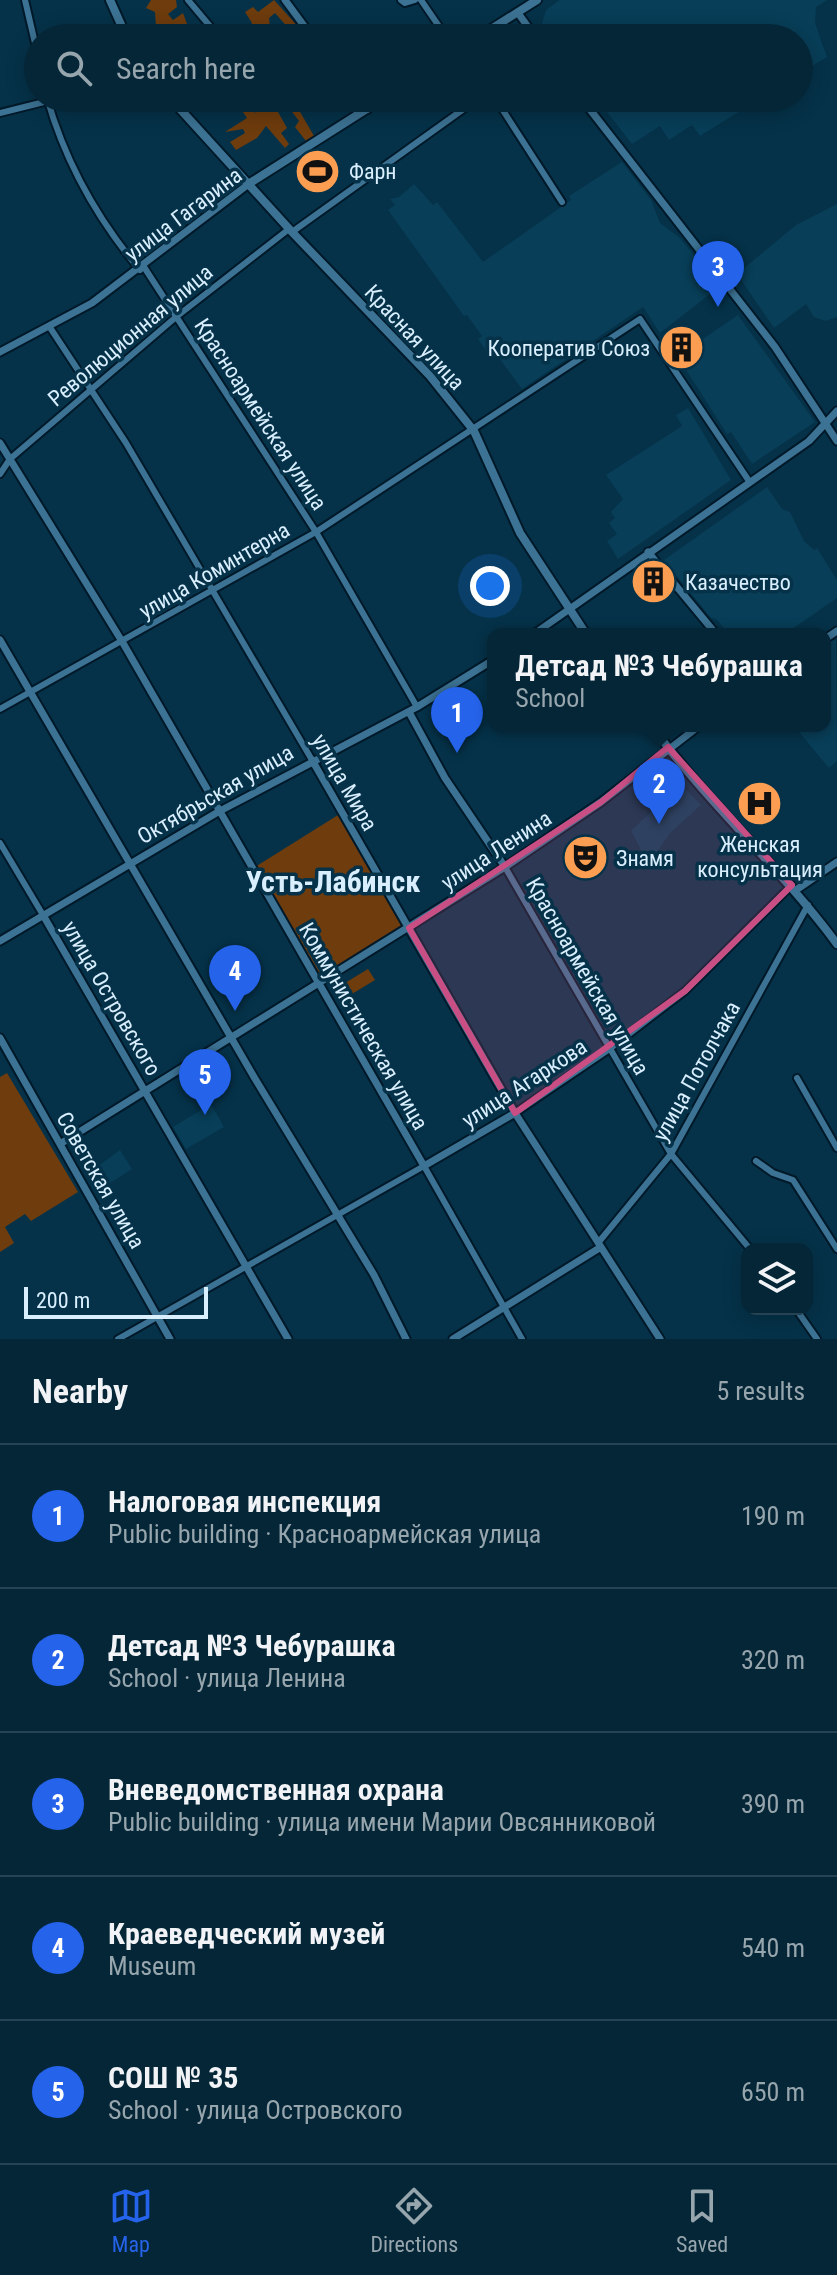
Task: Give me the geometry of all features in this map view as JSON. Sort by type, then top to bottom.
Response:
[{"type":"main road","points":[[110,0],[121,24]]},
{"type":"main road","points":[[500,24],[537,0]]},
{"type":"main road","name":"Красная улица","points":[[183,112],[290,231],[430,376],[474,431],[520,533],[582,628]]},
{"type":"main road","name":"улица Гагарина","points":[[250,183],[363,112]]},
{"type":"main road","points":[[657,732],[794,888],[837,944]]},
{"type":"street","points":[[25,0],[31,24]]},
{"type":"street","points":[[188,0],[208,24]]},
{"type":"street","points":[[285,0],[303,24]]},
{"type":"street","points":[[401,0],[405,3],[415,0]]},
{"type":"street","points":[[421,0],[437,24]]},
{"type":"street","points":[[518,13],[526,24]]},
{"type":"street","points":[[0,113],[24,106]]},
{"type":"street","name":"Красноармейская улица","points":[[52,112],[63,146],[111,236],[142,268],[176,317],[316,532],[417,707]]},
{"type":"street","name":"Революционная улица","points":[[0,474],[10,459],[176,317],[290,231],[459,112]]},
{"type":"street","points":[[504,112],[562,202]]},
{"type":"street","points":[[592,112],[775,347],[837,441]]},
{"type":"street","name":"улица Гагарина","points":[[0,352],[92,303],[250,183]]},
{"type":"street","name":"улица Коминтерна","points":[[0,709],[123,643],[316,532],[640,319],[749,481]]},
{"type":"street","name":"улица Мира","points":[[49,326],[126,443],[214,591],[515,1113],[660,1339]]},
{"type":"street","points":[[544,628],[809,441],[837,411]]},
{"type":"street","name":"Коммунистическая улица","points":[[0,443],[123,643],[522,1339]]},
{"type":"street","points":[[648,552],[711,628]]},
{"type":"street","points":[[0,640],[231,1038],[339,1214],[406,1339]]},
{"type":"street","name":"Октябрьская улица","points":[[0,941],[218,812],[312,760],[409,712],[487,664]]},
{"type":"street","name":"Красноармейская улица","points":[[409,712],[445,778],[505,867],[608,1050],[671,1154],[745,1243]]},
{"type":"street","name":"улица Ленина","points":[[60,1144],[505,867],[601,802],[690,732]]},
{"type":"street","name":"улица Островского","points":[[0,843],[288,1339]]},
{"type":"street","name":"улица Агаркова","points":[[118,1339],[515,1113],[608,1050],[685,991],[794,888],[837,862]]},
{"type":"street","name":"улица Потолчака","points":[[453,1339],[599,1245],[671,1154],[808,905]]},
{"type":"street","name":"Советская улица","points":[[0,1038],[170,1339]]},
{"type":"street","points":[[797,1078],[837,1148]]},
{"type":"street","points":[[756,1161],[793,1180],[837,1249]]},
{"type":"street","points":[[800,1315],[817,1339]]},
{"type":"highlighted area","points":[[668,747],[792,885],[685,991],[515,1113],[409,928],[601,802]]},
{"type":"shaded area","points":[[151,0],[176,0],[177,7],[168,14],[173,20],[183,13],[187,24],[156,24],[155,12],[146,8]]},
{"type":"shaded area","points":[[274,0],[296,24],[285,24],[275,13],[269,18],[270,24],[251,24],[245,12],[253,7],[258,12]]},
{"type":"shaded area","points":[[560,0],[827,0],[816,7],[815,23],[827,57],[813,66],[813,24],[542,24],[546,10]]},
{"type":"shaded area","points":[[243,112],[278,112],[287,128],[281,133],[289,144],[285,148],[266,126],[257,138],[236,150],[230,142],[245,133],[243,129],[225,132],[247,118]]},
{"type":"shaded area","points":[[292,112],[300,112],[314,136],[306,141],[295,127],[299,121]]},
{"type":"shaded area","points":[[607,112],[739,112],[700,136],[692,125],[669,140],[660,126],[632,144]]},
{"type":"shaded area","points":[[622,162],[651,200],[660,223],[680,238],[719,287],[660,333],[643,307],[522,389],[493,350],[488,353],[478,339],[482,336],[467,315],[464,316],[388,210],[395,205],[390,199],[399,197],[414,184],[433,205],[437,202],[483,262],[571,200],[569,196]]},
{"type":"shaded area","points":[[837,204],[837,317],[825,321],[814,317],[806,304],[774,328],[737,274],[796,225]]},
{"type":"shaded area","points":[[738,315],[815,422],[752,464],[731,432],[727,434],[681,362],[696,349],[694,345]]},
{"type":"shaded area","points":[[688,408],[731,480],[618,559],[607,541],[617,534],[609,523],[615,518],[611,512],[623,499],[606,475],[682,426],[676,415]]},
{"type":"shaded area","points":[[767,487],[782,509],[790,512],[804,541],[814,550],[817,548],[837,580],[837,598],[794,628],[724,628],[711,618],[664,560]]},
{"type":"shaded area","points":[[831,640],[836,640],[837,761],[829,768],[799,732],[831,732]]},
{"type":"shaded area","points":[[680,783],[701,805],[670,833],[653,858],[645,858],[631,831]]},
{"type":"shaded area","points":[[338,815],[402,927],[321,979],[255,867]]},
{"type":"shaded area","points":[[368,969],[375,980],[342,1000],[335,989]]},
{"type":"shaded area","points":[[7,1073],[78,1192],[31,1221],[25,1214],[5,1227],[14,1243],[0,1252],[0,1077]]},
{"type":"shaded area","points":[[211,1104],[224,1127],[186,1149],[173,1127]]},
{"type":"shaded area","points":[[120,1150],[132,1169],[96,1192],[86,1175]]},
{"type":"place","name":"Фарн","points":[[318,171]]},
{"type":"place","name":"Вневедомственная охрана","points":[[718,307]]},
{"type":"place","name":"Кооператив Союз","points":[[681,348]]},
{"type":"place","name":"Казачество","points":[[654,582]]},
{"type":"place","name":"Налоговая инспекция","points":[[457,753]]},
{"type":"place","name":"Женская консультация","points":[[760,803]]},
{"type":"place","name":"Детсад №3 Чебурашка","points":[[659,824]]},
{"type":"place","name":"Знамя","points":[[585,858]]},
{"type":"place","name":"Краеведческий музей","points":[[235,1011]]},
{"type":"place","name":"СОШ № 35","points":[[205,1115]]},
{"type":"district","name":"Усть-Лабинск","points":[[333,882]]}]
